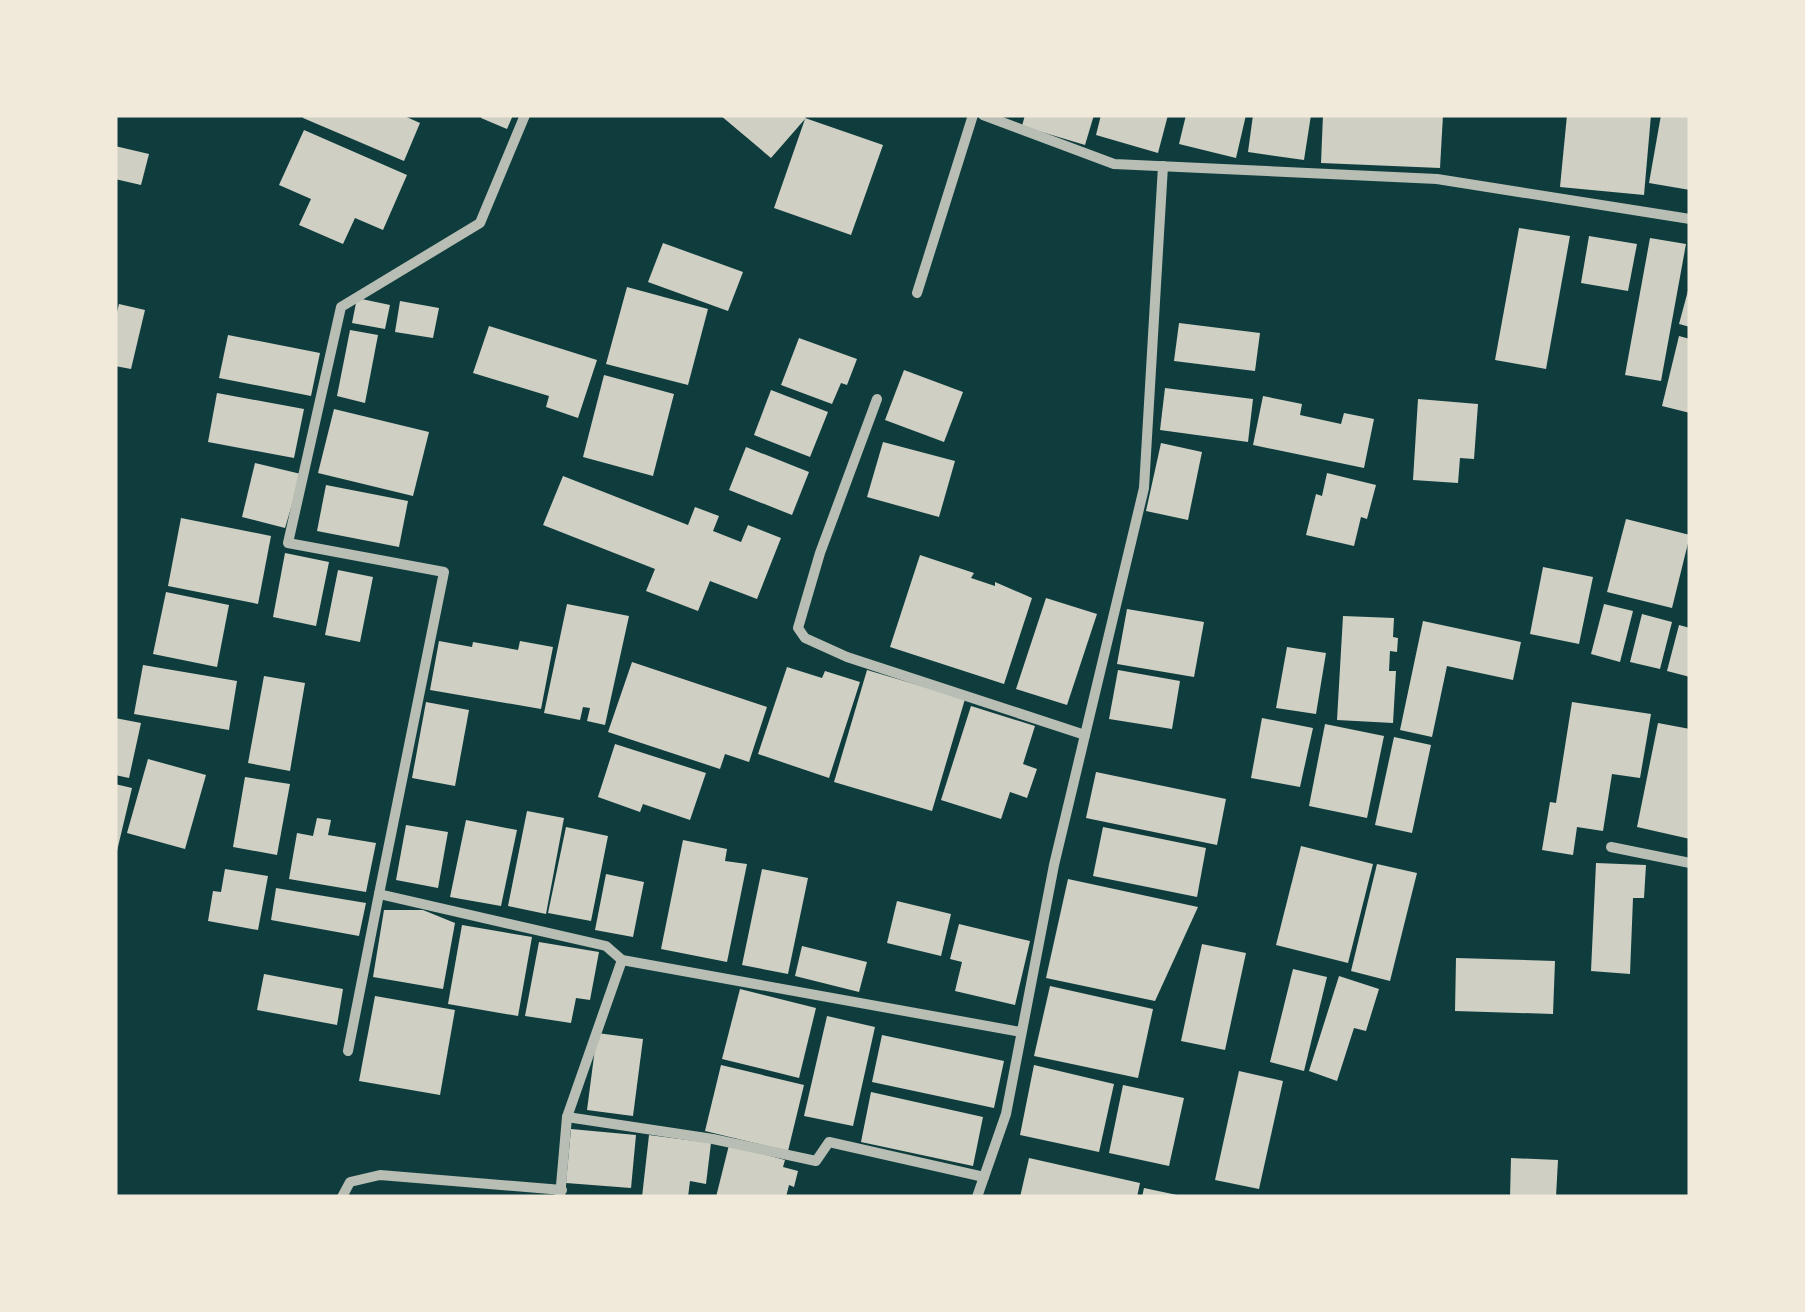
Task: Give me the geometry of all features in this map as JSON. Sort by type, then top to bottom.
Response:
[{"type":"street","points":[[348,1051],[444,572],[288,544],[340,307],[480,223],[525,115]]},
{"type":"street","points":[[917,293],[973,115]]},
{"type":"street","points":[[983,115],[1114,164],[1437,179],[1690,220]]},
{"type":"street","points":[[977,1197],[1006,1114],[1054,865],[1144,488],[1163,166]]},
{"type":"street","points":[[877,399],[820,553],[798,628],[805,638],[847,657],[1086,736]]},
{"type":"street","points":[[1611,847],[1690,863]]},
{"type":"street","points":[[379,894],[606,946],[622,960],[1021,1032]]},
{"type":"street","points":[[342,1197],[350,1182],[380,1175],[561,1194],[566,1118],[622,960]]},
{"type":"street","points":[[566,1118],[713,1138],[816,1161],[830,1142],[984,1177]]},
{"type":"building","points":[[402,115],[420,123],[404,161],[303,118]]},
{"type":"building","points":[[513,115],[507,129],[481,118]]},
{"type":"building","points":[[720,115],[808,115],[805,118],[883,145],[851,235],[774,208],[805,119],[771,158]]},
{"type":"building","points":[[1025,115],[1094,115],[1085,145],[1022,126]]},
{"type":"building","points":[[1101,115],[1168,115],[1158,153],[1096,135]]},
{"type":"building","points":[[1186,115],[1246,115],[1236,158],[1179,144]]},
{"type":"building","points":[[1253,115],[1311,115],[1304,160],[1248,152]]},
{"type":"building","points":[[1323,115],[1443,115],[1440,168],[1321,163]]},
{"type":"building","points":[[1567,115],[1651,115],[1644,195],[1560,187]]},
{"type":"building","points":[[1661,115],[1690,115],[1690,190],[1649,183]]},
{"type":"building","points":[[304,130],[407,175],[383,230],[355,218],[343,244],[299,225],[311,199],[279,185]]},
{"type":"building","points":[[115,146],[149,154],[141,185],[115,179]]},
{"type":"building","points":[[1519,228],[1570,236],[1546,369],[1495,360]]},
{"type":"building","points":[[1589,236],[1637,244],[1628,291],[1581,283]]},
{"type":"building","points":[[1650,238],[1686,244],[1661,381],[1625,375]]},
{"type":"building","points":[[663,243],[743,272],[728,311],[648,282]]},
{"type":"building","points":[[627,287],[708,309],[688,385],[606,364]]},
{"type":"building","points":[[1690,287],[1690,327],[1679,324]]},
{"type":"building","points":[[357,298],[390,305],[385,329],[352,323]]},
{"type":"building","points":[[400,301],[439,308],[433,338],[395,332]]},
{"type":"building","points":[[119,304],[145,310],[131,369],[115,366]]},
{"type":"building","points":[[1179,323],[1260,333],[1255,371],[1174,361]]},
{"type":"building","points":[[489,326],[597,360],[578,418],[546,407],[549,396],[473,373]]},
{"type":"building","points":[[350,330],[378,335],[365,403],[337,396]]},
{"type":"building","points":[[228,335],[320,353],[311,396],[219,378]]},
{"type":"building","points":[[1679,336],[1690,339],[1690,413],[1662,406]]},
{"type":"building","points":[[799,338],[857,359],[847,385],[841,383],[832,404],[781,385]]},
{"type":"building","points":[[904,370],[963,392],[944,442],[885,420]]},
{"type":"building","points":[[604,375],[674,394],[653,476],[583,457]]},
{"type":"building","points":[[1165,388],[1253,399],[1248,442],[1160,430]]},
{"type":"building","points":[[771,390],[828,412],[810,457],[754,435]]},
{"type":"building","points":[[217,393],[304,409],[294,458],[208,442]]},
{"type":"building","points":[[1263,396],[1302,404],[1300,415],[1341,424],[1344,413],[1374,419],[1364,468],[1253,445]]},
{"type":"building","points":[[1418,399],[1478,404],[1474,459],[1460,458],[1458,483],[1413,480]]},
{"type":"building","points":[[334,409],[429,432],[413,496],[318,473]]},
{"type":"building","points":[[883,442],[955,461],[939,517],[867,497]]},
{"type":"building","points":[[1161,443],[1202,452],[1188,520],[1146,511]]},
{"type":"building","points":[[746,447],[809,472],[792,515],[729,490]]},
{"type":"building","points":[[255,463],[301,474],[285,528],[242,517]]},
{"type":"building","points":[[1327,473],[1376,485],[1367,519],[1361,517],[1354,546],[1306,535],[1316,494],[1322,496]]},
{"type":"building","points":[[563,476],[688,525],[695,507],[719,516],[713,531],[741,542],[748,525],[781,538],[757,599],[710,581],[698,611],[646,591],[655,569],[543,525]]},
{"type":"building","points":[[326,485],[408,501],[399,547],[317,531]]},
{"type":"building","points":[[181,518],[271,536],[258,604],[168,586]]},
{"type":"building","points":[[1626,519],[1690,535],[1672,608],[1607,592]]},
{"type":"building","points":[[285,553],[329,562],[316,626],[273,617]]},
{"type":"building","points":[[920,555],[974,573],[971,578],[995,586],[995,582],[1032,598],[1004,684],[890,647]]},
{"type":"building","points":[[1543,567],[1593,577],[1579,644],[1530,634]]},
{"type":"building","points":[[338,570],[373,577],[360,642],[325,635]]},
{"type":"building","points":[[166,592],[229,605],[217,667],[153,654]]},
{"type":"building","points":[[1046,598],[1097,614],[1067,705],[1016,689]]},
{"type":"building","points":[[567,604],[629,616],[605,725],[587,721],[590,708],[583,707],[580,720],[544,713]]},
{"type":"building","points":[[1604,604],[1633,611],[1620,662],[1591,654]]},
{"type":"building","points":[[1127,609],[1204,622],[1194,677],[1117,664]]},
{"type":"building","points":[[1642,614],[1672,622],[1660,669],[1630,662]]},
{"type":"building","points":[[1343,616],[1394,618],[1397,652],[1390,651],[1389,671],[1396,671],[1393,723],[1337,720]]},
{"type":"building","points":[[1423,621],[1521,642],[1513,680],[1447,666],[1432,737],[1400,730]]},
{"type":"building","points":[[1679,625],[1690,628],[1690,677],[1667,671]]},
{"type":"building","points":[[439,641],[518,650],[520,641],[553,647],[541,709],[430,690]]},
{"type":"building","points":[[1287,647],[1326,653],[1316,714],[1276,708]]},
{"type":"building","points":[[632,662],[767,707],[749,762],[725,754],[720,769],[608,732]]},
{"type":"building","points":[[143,665],[237,681],[229,730],[134,714]]},
{"type":"building","points":[[787,667],[822,678],[825,671],[860,682],[829,778],[758,754]]},
{"type":"building","points":[[867,670],[965,699],[932,811],[834,782]]},
{"type":"building","points":[[1118,670],[1180,681],[1172,729],[1109,719]]},
{"type":"building","points":[[264,676],[305,683],[290,771],[248,763]]},
{"type":"building","points":[[426,702],[469,710],[455,786],[412,778]]},
{"type":"building","points":[[1572,702],[1651,714],[1640,778],[1612,774],[1603,831],[1577,827],[1573,855],[1542,850],[1550,802],[1556,803]]},
{"type":"building","points":[[971,706],[1035,726],[1023,764],[1037,769],[1027,798],[1010,792],[1001,819],[941,800]]},
{"type":"building","points":[[115,718],[141,723],[129,778],[115,775]]},
{"type":"building","points":[[1262,718],[1313,728],[1300,787],[1251,778]]},
{"type":"building","points":[[1658,723],[1690,729],[1690,839],[1637,827]]},
{"type":"building","points":[[1325,724],[1384,736],[1367,818],[1309,806]]},
{"type":"building","points":[[1394,737],[1431,745],[1412,833],[1375,825]]},
{"type":"building","points":[[615,744],[706,773],[690,820],[643,804],[640,812],[598,797]]},
{"type":"building","points":[[148,759],[206,775],[185,849],[127,833]]},
{"type":"building","points":[[1096,772],[1226,799],[1217,845],[1086,818]]},
{"type":"building","points":[[245,777],[290,784],[277,855],[233,847]]},
{"type":"building","points":[[115,784],[132,788],[116,855],[115,854]]},
{"type":"building","points":[[527,811],[564,818],[546,914],[508,906]]},
{"type":"building","points":[[317,818],[331,820],[328,835],[376,843],[366,892],[289,879],[297,833],[313,836]]},
{"type":"building","points":[[466,820],[517,830],[501,906],[450,897]]},
{"type":"building","points":[[406,825],[448,832],[438,888],[396,880]]},
{"type":"building","points":[[566,827],[608,836],[591,921],[548,913]]},
{"type":"building","points":[[1103,827],[1206,848],[1197,897],[1093,876]]},
{"type":"building","points":[[683,840],[727,849],[725,861],[747,864],[727,962],[661,949]]},
{"type":"building","points":[[1301,846],[1373,864],[1348,963],[1276,945]]},
{"type":"building","points":[[1596,863],[1646,865],[1644,898],[1633,898],[1630,974],[1591,971]]},
{"type":"building","points":[[1377,864],[1417,873],[1390,981],[1351,971]]},
{"type":"building","points":[[225,869],[268,876],[258,930],[208,921],[213,891],[221,892]]},
{"type":"building","points":[[762,869],[808,878],[788,974],[742,965]]},
{"type":"building","points":[[606,874],[644,882],[633,937],[595,930]]},
{"type":"building","points":[[1068,879],[1198,907],[1155,1001],[1046,978]]},
{"type":"building","points":[[276,888],[366,903],[359,936],[271,920]]},
{"type":"building","points":[[897,901],[951,914],[941,956],[887,943]]},
{"type":"building","points":[[384,910],[423,910],[455,923],[443,989],[373,977]]},
{"type":"building","points":[[959,924],[1030,941],[1015,1005],[955,991],[962,962],[950,959]]},
{"type":"building","points":[[462,925],[532,937],[518,1016],[448,1004]]},
{"type":"building","points":[[539,942],[599,952],[590,1000],[576,998],[571,1023],[525,1016]]},
{"type":"building","points":[[1202,944],[1246,953],[1225,1050],[1181,1041]]},
{"type":"building","points":[[802,946],[867,962],[859,992],[795,976]]},
{"type":"building","points":[[1456,958],[1555,961],[1553,1014],[1455,1011]]},
{"type":"building","points":[[1293,969],[1327,977],[1304,1071],[1270,1062]]},
{"type":"building","points":[[264,974],[343,989],[337,1025],[257,1010]]},
{"type":"building","points":[[1339,976],[1379,989],[1366,1031],[1354,1028],[1337,1081],[1309,1071]]},
{"type":"building","points":[[1050,986],[1153,1009],[1138,1078],[1034,1056]]},
{"type":"building","points":[[740,989],[816,1008],[799,1078],[722,1059]]},
{"type":"building","points":[[375,996],[455,1010],[440,1095],[359,1081]]},
{"type":"building","points":[[827,1016],[875,1027],[853,1126],[804,1116]]},
{"type":"building","points":[[597,1033],[643,1039],[633,1116],[587,1110]]},
{"type":"building","points":[[882,1035],[1004,1061],[994,1108],[872,1082]]},
{"type":"building","points":[[721,1065],[804,1085],[788,1151],[705,1131]]},
{"type":"building","points":[[1034,1065],[1114,1084],[1099,1152],[1020,1135]]},
{"type":"building","points":[[1239,1071],[1283,1081],[1259,1189],[1215,1180]]},
{"type":"building","points":[[1123,1085],[1184,1098],[1169,1166],[1109,1153]]},
{"type":"building","points":[[871,1092],[983,1117],[973,1166],[861,1142]]},
{"type":"building","points":[[571,1129],[636,1135],[631,1188],[566,1183]]},
{"type":"building","points":[[649,1135],[711,1143],[706,1184],[690,1181],[688,1197],[642,1197]]},
{"type":"building","points":[[729,1145],[785,1160],[783,1167],[798,1171],[794,1187],[789,1185],[786,1197],[716,1197]]},
{"type":"building","points":[[1029,1158],[1140,1183],[1137,1197],[1020,1197]]},
{"type":"building","points":[[1511,1158],[1558,1160],[1556,1197],[1510,1197]]},
{"type":"building","points":[[1144,1188],[1177,1195],[1142,1197]]}]
